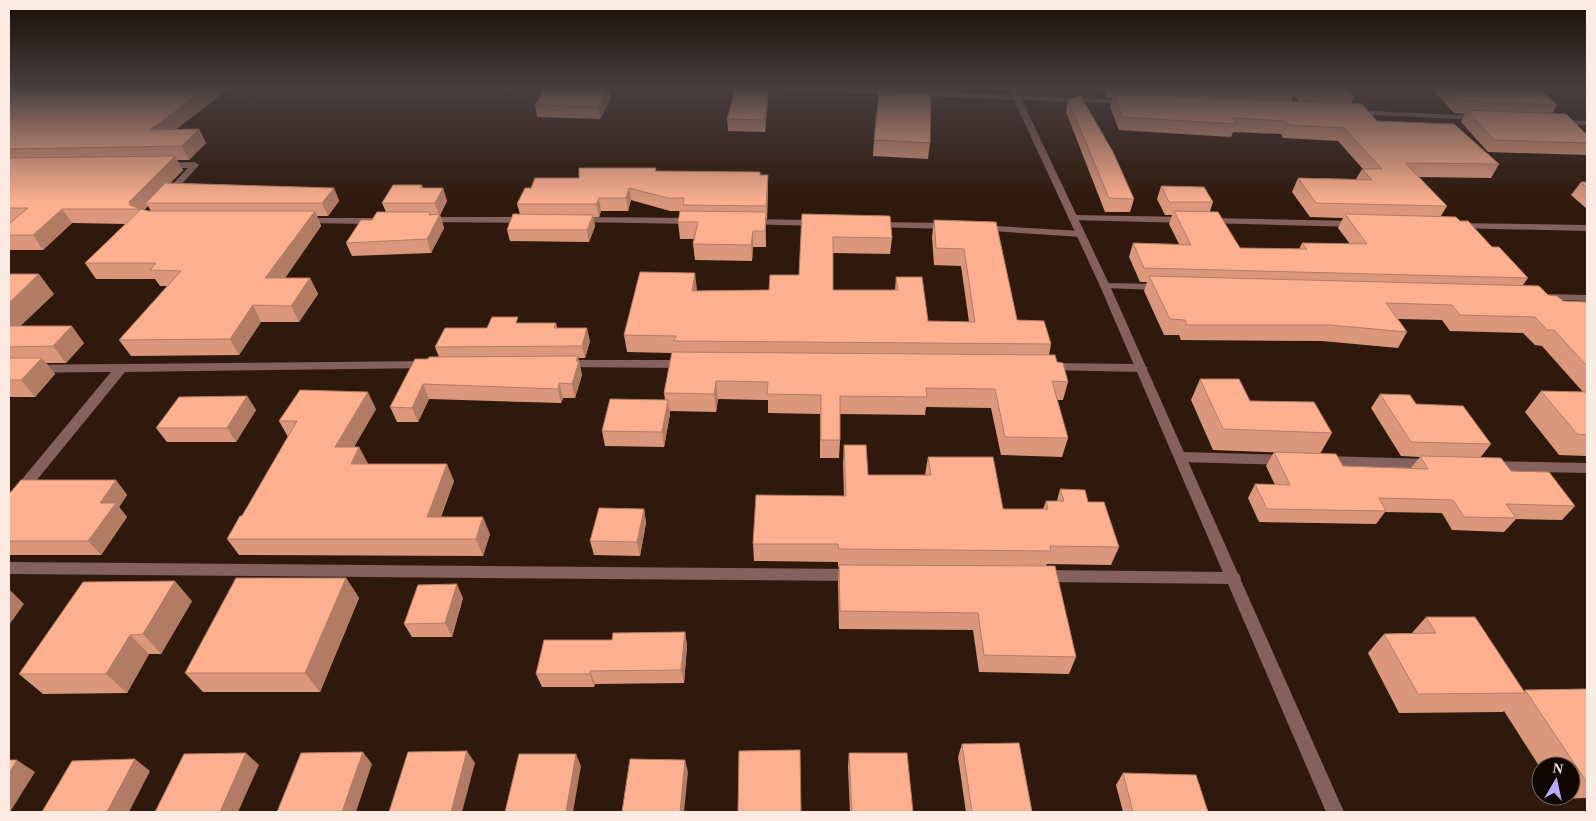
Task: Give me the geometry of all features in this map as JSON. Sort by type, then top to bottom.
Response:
[{"type":"street","points":[[1030,126],[1142,368],[1336,812]]},
{"type":"street","points":[[149,165],[195,165],[158,204]]},
{"type":"street","points":[[1073,218],[1370,224]]},
{"type":"street","points":[[415,220],[535,220]]},
{"type":"street","points":[[564,220],[703,221]]},
{"type":"street","points":[[296,221],[386,221]]},
{"type":"street","points":[[742,222],[831,224]]},
{"type":"street","points":[[870,225],[963,227],[1081,234]]},
{"type":"street","points":[[1449,226],[1587,228]]},
{"type":"street","points":[[1105,286],[1174,288]]},
{"type":"street","points":[[1528,297],[1587,298]]},
{"type":"street","points":[[554,364],[702,364]]},
{"type":"street","points":[[9,369],[446,365]]},
{"type":"street","points":[[9,504],[122,367]]},
{"type":"street","points":[[1032,367],[1142,368]]},
{"type":"street","points":[[1181,457],[1449,464]]},
{"type":"street","points":[[1478,465],[1587,468]]},
{"type":"street","points":[[9,568],[865,575]]},
{"type":"street","points":[[1025,576],[1234,578]]},
{"type":"building","points":[[9,126],[155,126],[150,130],[199,129],[182,146],[9,149]]},
{"type":"building","points":[[875,126],[930,126],[930,143],[874,140]]},
{"type":"building","points":[[1079,126],[1098,126],[1113,152],[1134,199],[1109,198]]},
{"type":"building","points":[[1313,126],[1457,126],[1499,164],[1405,163],[1447,206],[1316,203],[1298,178],[1372,180],[1362,169],[1382,169],[1344,128]]},
{"type":"building","points":[[1482,126],[1578,126],[1587,135],[1587,143],[1494,140]]},
{"type":"building","points":[[175,156],[129,202],[130,205],[140,209],[62,209],[33,235],[9,235],[9,224],[28,208],[9,208],[9,158]]},
{"type":"building","points":[[579,168],[656,168],[655,171],[760,172],[760,175],[768,175],[766,206],[683,205],[684,198],[668,198],[629,188],[626,198],[599,198],[596,204],[517,204],[525,188],[531,188],[535,178],[579,178]]},
{"type":"building","points":[[1581,182],[1587,182],[1587,188]]},
{"type":"building","points":[[165,183],[334,188],[322,203],[146,203]]},
{"type":"building","points":[[393,185],[422,185],[420,188],[443,188],[435,203],[382,203]]},
{"type":"building","points":[[1161,186],[1204,187],[1213,202],[1169,202]]},
{"type":"building","points":[[141,209],[148,211],[315,211],[265,278],[310,278],[291,306],[253,305],[230,339],[119,340],[181,271],[150,270],[156,263],[85,263]]},
{"type":"building","points":[[680,211],[766,212],[765,231],[753,231],[751,245],[693,244],[698,222],[678,222]]},
{"type":"building","points":[[1174,211],[1218,212],[1240,248],[1307,249],[1302,243],[1367,244],[1345,214],[1456,217],[1460,221],[1468,221],[1492,247],[1499,247],[1528,278],[1144,268],[1133,243],[1191,245]]},
{"type":"building","points":[[377,212],[430,212],[429,215],[440,214],[427,239],[346,243],[361,220],[372,220]]},
{"type":"building","points":[[513,214],[593,215],[587,230],[507,230]]},
{"type":"building","points":[[802,214],[890,216],[892,238],[833,237],[833,290],[898,290],[896,277],[922,277],[928,321],[975,322],[964,249],[936,248],[934,220],[996,222],[1017,320],[1044,321],[1051,344],[674,341],[676,336],[624,335],[640,272],[695,273],[692,291],[769,290],[770,275],[799,275]]},
{"type":"building","points":[[9,274],[39,274],[9,303]]},
{"type":"building","points":[[1149,276],[1539,286],[1548,295],[1557,296],[1563,301],[1587,302],[1587,366],[1554,330],[1547,330],[1535,317],[1460,315],[1452,305],[1386,303],[1407,332],[1330,325],[1187,325],[1185,320],[1170,319]]},
{"type":"building","points":[[492,317],[518,317],[516,323],[556,323],[554,328],[587,328],[582,346],[435,347],[445,328],[487,328]]},
{"type":"building","points":[[9,326],[72,326],[53,346],[9,347]]},
{"type":"building","points":[[672,352],[1055,355],[1057,362],[1063,363],[1068,382],[1052,381],[1068,438],[1005,437],[995,389],[926,388],[927,397],[840,396],[840,440],[821,440],[821,395],[767,394],[768,382],[716,381],[714,394],[664,393]]},
{"type":"building","points":[[578,356],[576,361],[579,361],[572,384],[559,383],[558,389],[423,384],[412,408],[390,407],[415,359],[428,359],[429,357]]},
{"type":"building","points":[[9,358],[42,358],[21,380],[9,380]]},
{"type":"building","points":[[1200,379],[1239,379],[1250,401],[1314,402],[1332,433],[1223,429]]},
{"type":"building","points":[[300,390],[368,392],[335,447],[359,447],[351,464],[447,464],[427,517],[483,517],[476,539],[227,539],[297,421],[279,421]]},
{"type":"building","points":[[1541,391],[1587,392],[1587,435],[1577,434]]},
{"type":"building","points":[[1380,394],[1410,395],[1416,404],[1463,406],[1491,444],[1411,442]]},
{"type":"building","points":[[247,396],[227,428],[156,428],[179,397]]},
{"type":"building","points":[[610,399],[668,400],[662,432],[602,431]]},
{"type":"building","points":[[844,445],[866,445],[868,475],[931,475],[928,457],[993,457],[1003,509],[1048,509],[1046,501],[1064,501],[1060,489],[1085,490],[1088,502],[1104,502],[1119,547],[1050,546],[1051,551],[839,549],[838,544],[753,544],[756,495],[846,496]]},
{"type":"building","points":[[1274,452],[1336,454],[1343,466],[1428,469],[1420,456],[1501,458],[1511,471],[1549,472],[1575,506],[1506,504],[1516,518],[1464,517],[1453,500],[1379,498],[1386,511],[1267,509],[1255,484],[1290,485]]},
{"type":"building","points":[[21,480],[116,480],[100,503],[116,503],[88,541],[9,541],[9,494]]},
{"type":"building","points":[[599,508],[644,509],[637,542],[590,541]]},
{"type":"building","points":[[839,565],[1055,566],[1076,657],[984,655],[978,613],[840,611]]},
{"type":"building","points":[[236,578],[346,578],[305,673],[185,673]]},
{"type":"building","points":[[175,581],[143,634],[130,635],[106,674],[19,674],[83,582]]},
{"type":"building","points":[[457,584],[445,623],[404,624],[418,585]]},
{"type":"building","points":[[1426,617],[1475,617],[1525,693],[1418,694],[1384,634],[1436,633]]},
{"type":"building","points":[[685,632],[681,670],[590,671],[590,674],[536,674],[544,640],[612,640],[613,633]]},
{"type":"building","points":[[1587,689],[1587,781],[1581,774],[1581,756],[1569,756],[1525,690]]},
{"type":"building","points":[[1019,743],[1032,812],[972,812],[962,744]]},
{"type":"building","points":[[800,750],[801,812],[738,812],[739,751]]},
{"type":"building","points":[[467,751],[451,812],[389,812],[408,752]]},
{"type":"building","points":[[363,752],[342,812],[277,812],[301,753]]},
{"type":"building","points":[[246,753],[220,812],[155,812],[184,754]]},
{"type":"building","points":[[849,753],[907,753],[913,812],[852,812]]},
{"type":"building","points":[[519,754],[576,754],[566,812],[505,812]]},
{"type":"building","points":[[135,759],[107,812],[42,812],[72,761]]},
{"type":"building","points":[[630,759],[685,760],[680,812],[622,812]]},
{"type":"building","points":[[9,760],[17,760],[9,774]]},
{"type":"building","points":[[1123,773],[1196,775],[1208,812],[1133,812]]}]
